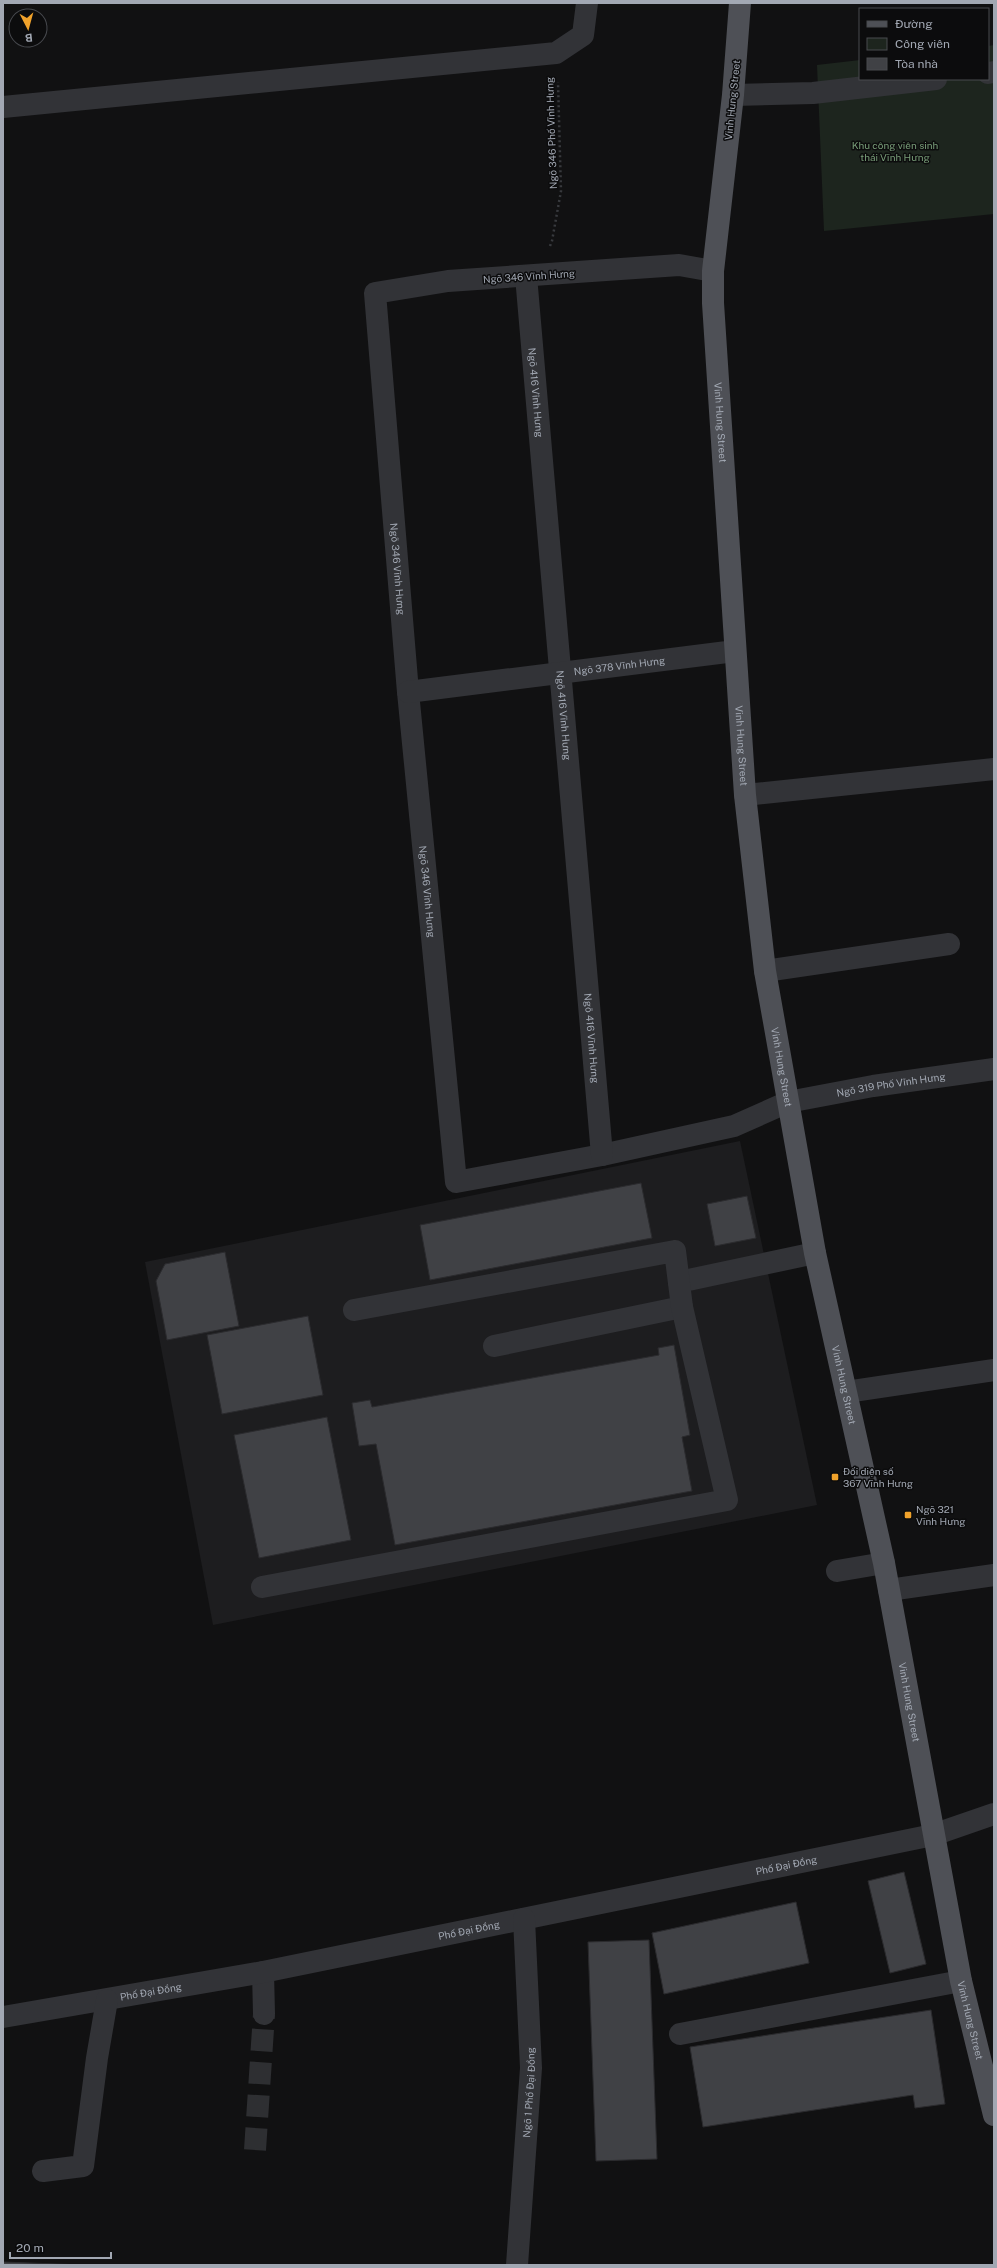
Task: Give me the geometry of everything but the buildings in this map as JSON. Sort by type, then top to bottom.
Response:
[{"type":"main road","name":"Vinh Hung Street","points":[[740,3],[733,94],[712,271],[745,795],[765,972],[815,1253],[884,1563],[932,1835],[960,1981],[994,2115]]},
{"type":"street","points":[[3,107],[556,53],[583,35],[587,3]]},
{"type":"street","points":[[733,94],[813,93],[927,80]]},
{"type":"street","name":"Ngõ 346 Vĩnh Hưng","points":[[602,1155],[456,1182],[408,692],[376,292],[448,282],[679,265],[712,271]]},
{"type":"street","name":"Ngõ 416 Vĩnh Hưng","points":[[526,276],[602,1155]]},
{"type":"street","name":"Ngõ 378 Vĩnh Hưng","points":[[408,692],[735,651]]},
{"type":"street","points":[[745,795],[994,769]]},
{"type":"street","points":[[765,972],[949,944]]},
{"type":"street","name":"Ngõ 319 Phố Vĩnh Hưng","points":[[788,1102],[873,1086],[994,1069]]},
{"type":"street","points":[[602,1155],[734,1126],[788,1102]]},
{"type":"street","points":[[262,1587],[727,1500],[682,1307],[676,1250],[354,1310]]},
{"type":"street","points":[[679,1282],[815,1253]]},
{"type":"street","points":[[494,1346],[682,1307]]},
{"type":"street","points":[[846,1392],[994,1370]]},
{"type":"street","points":[[836,1571],[884,1563]]},
{"type":"street","points":[[889,1590],[994,1575]]},
{"type":"street","name":"Phố Đại Đồng","points":[[3,2017],[263,1972],[524,1919],[932,1835],[994,1814]]},
{"type":"street","name":"Ngõ 1 Phố Đại Đồng","points":[[517,2265],[531,2068],[524,1919]]},
{"type":"street","points":[[263,1972],[264,2014]]},
{"type":"street","points":[[680,2034],[960,1981]]},
{"type":"street","points":[[43,2172],[83,2166],[97,2058],[107,2000]]},
{"type":"path","name":"Ngõ 346 Phố Vĩnh Hưng","points":[[526,276],[542,259],[552,241],[562,191],[556,53]]},
{"type":"shaded area","points":[[740,1141],[817,1505],[213,1625],[145,1262]]},
{"type":"green space","name":"Khu công viên sinh thái Vĩnh Hưng","points":[[994,45],[994,214],[824,231],[817,65],[859,60],[859,80],[989,80],[989,46]]},
{"type":"tunnel","points":[[255,2150],[264,2014]]},
{"type":"place","name":"Đối diện số 367 Vĩnh Hưng","points":[[835,1477]]},
{"type":"place","name":"Ngõ 321 Vĩnh Hưng","points":[[908,1515]]}]
